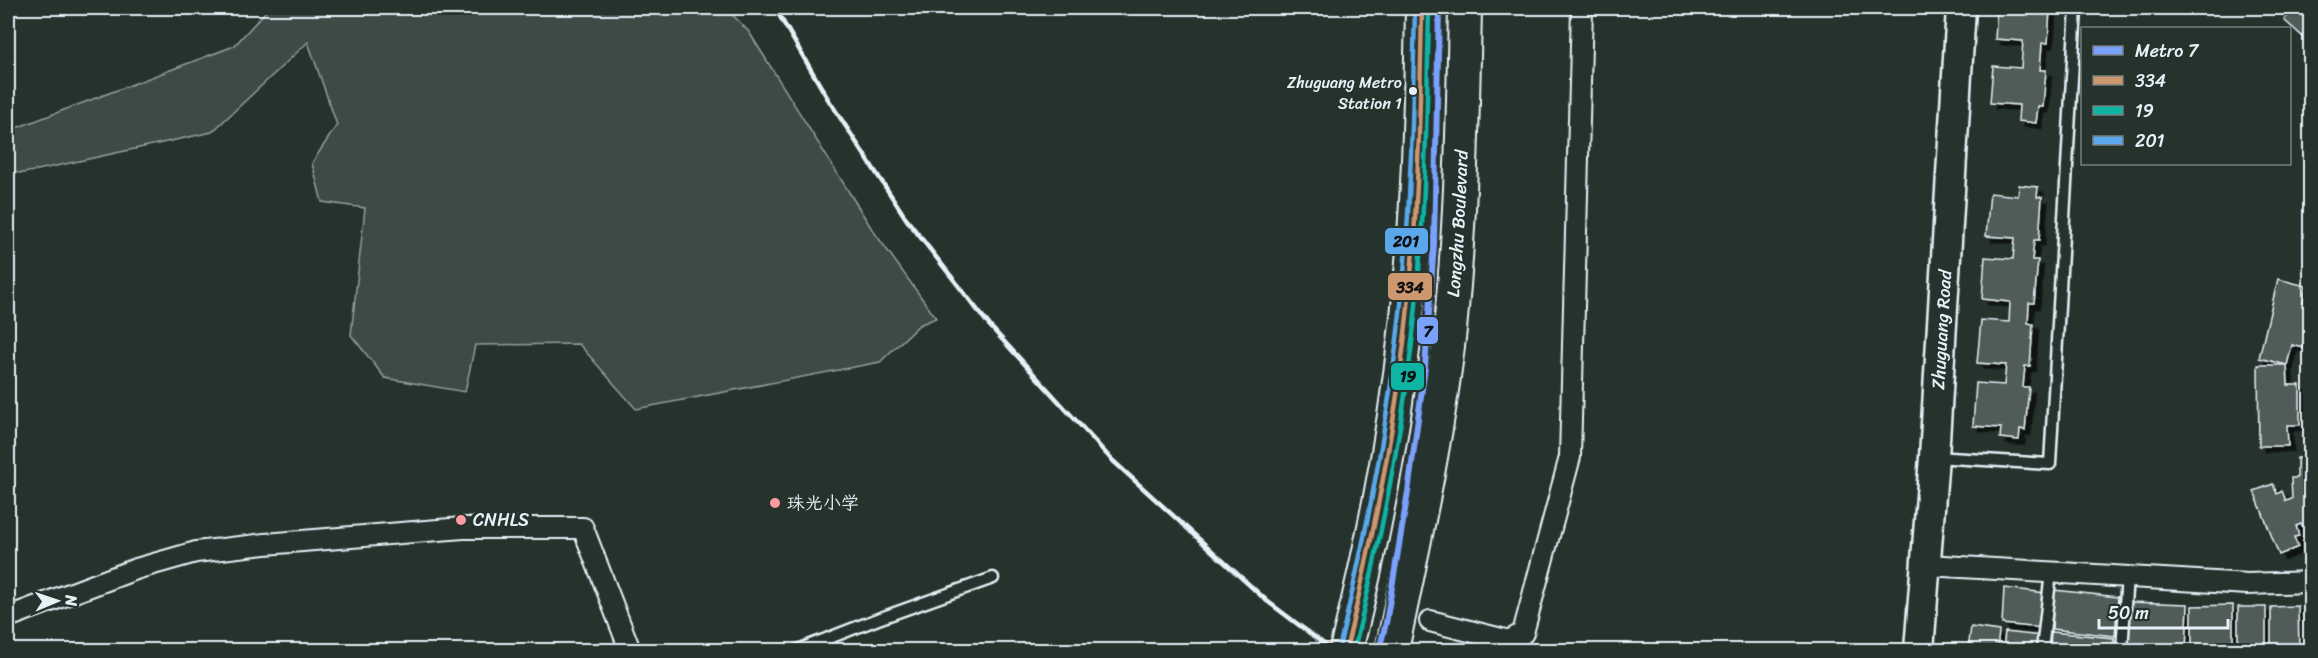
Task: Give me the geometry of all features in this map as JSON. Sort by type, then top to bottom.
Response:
[{"type":"main road","points":[[1346,651],[1373,536],[1386,466],[1406,325],[1418,183],[1422,8]]},
{"type":"main road","name":"Longzhu Boulevard","points":[[1392,651],[1429,474],[1450,330],[1461,185],[1465,8]]},
{"type":"main road","name":"Zhuguang Road","points":[[1919,651],[1934,457],[1961,8]]},
{"type":"street","points":[[1430,621],[1509,641],[1523,633],[1570,457],[1582,8]]},
{"type":"street","points":[[8,617],[136,568],[196,552],[265,544],[464,528],[583,528],[630,651]]},
{"type":"street","points":[[1926,565],[2248,584],[2310,582]]},
{"type":"lane","points":[[1934,457],[2050,464],[2076,8]]},
{"type":"lane","points":[[2042,651],[2051,572]]},
{"type":"lane","points":[[2122,651],[2127,576]]},
{"type":"lane","points":[[798,651],[878,619],[993,578]]},
{"type":"shaded area","points":[[269,8],[726,8],[749,32],[872,229],[936,318],[919,325],[880,362],[636,409],[579,344],[475,345],[465,392],[385,378],[351,335],[365,208],[322,202],[312,163],[337,125],[308,42],[212,132],[24,173],[8,172],[8,131],[234,46]]},
{"type":"building","points":[[1997,8],[2050,8],[2048,43],[2042,43],[2040,70],[2046,70],[2043,107],[2038,107],[2036,123],[2018,121],[2019,105],[1990,103],[1993,66],[2021,68],[2023,41],[1995,39]]},
{"type":"building","points":[[2294,8],[2310,22],[2310,43],[2284,20]]},
{"type":"building","points":[[2299,8],[2310,8],[2310,10],[2307,14]]},
{"type":"building","points":[[2019,185],[2038,187],[2037,197],[2042,197],[2039,240],[2034,240],[2032,260],[2038,260],[2034,303],[2029,303],[2028,323],[2033,324],[2030,366],[2025,366],[2023,387],[2029,387],[2025,430],[2020,429],[2019,440],[2000,438],[2001,428],[1973,426],[1976,383],[2004,385],[2006,365],[1977,363],[1981,320],[2009,322],[2010,302],[1982,299],[1985,257],[2013,259],[2015,238],[1986,236],[1990,193],[2018,196]]},
{"type":"building","points":[[2278,279],[2306,286],[2302,306],[2310,308],[2310,322],[2304,348],[2292,345],[2287,365],[2259,358]]},
{"type":"building","points":[[2258,365],[2287,365],[2288,385],[2300,385],[2300,425],[2287,425],[2288,446],[2259,446]]},
{"type":"building","points":[[2297,458],[2310,458],[2310,534],[2301,524],[2296,526],[2299,536],[2294,537],[2298,547],[2279,555],[2254,491],[2273,484],[2277,494],[2282,491],[2286,501],[2292,499],[2291,478],[2297,478]]},
{"type":"building","points":[[2004,588],[2046,593],[2043,628],[2002,624]]},
{"type":"building","points":[[2054,590],[2118,597],[2115,636],[2052,629]]},
{"type":"building","points":[[2129,602],[2188,604],[2186,650],[2127,650]]},
{"type":"building","points":[[2233,605],[2233,645],[2192,646],[2192,606]]},
{"type":"building","points":[[2298,606],[2299,650],[2271,650],[2271,607]]},
{"type":"building","points":[[2238,607],[2266,607],[2266,649],[2238,649]]},
{"type":"building","points":[[1971,627],[1999,631],[1997,650],[1968,650]]},
{"type":"building","points":[[2005,632],[2042,636],[2040,650],[2003,650]]},
{"type":"building","points":[[2051,632],[2114,638],[2113,650],[2050,650]]},
{"type":"railway","points":[[775,8],[828,99],[907,220],[990,326],[1111,459],[1267,601],[1332,650]]},
{"type":"metro line","name":"7","points":[[1379,650],[1386,623],[1408,492],[1425,367],[1434,244],[1439,8]]},
{"type":"transit line","name":"201","points":[[1339,648],[1360,558],[1377,468],[1398,331],[1408,216],[1415,8]]},
{"type":"transit line","name":"334","points":[[1346,650],[1381,489],[1406,325],[1416,207],[1422,8]]},
{"type":"transit line","name":"19","points":[[1354,650],[1389,489],[1414,325],[1423,207],[1429,8]]},
{"type":"place","name":"Zhuguang Metro Station 1","points":[[1413,91]]},
{"type":"place","name":"珠光小学","points":[[775,503]]},
{"type":"place","name":"CNHLS","points":[[461,520]]}]
